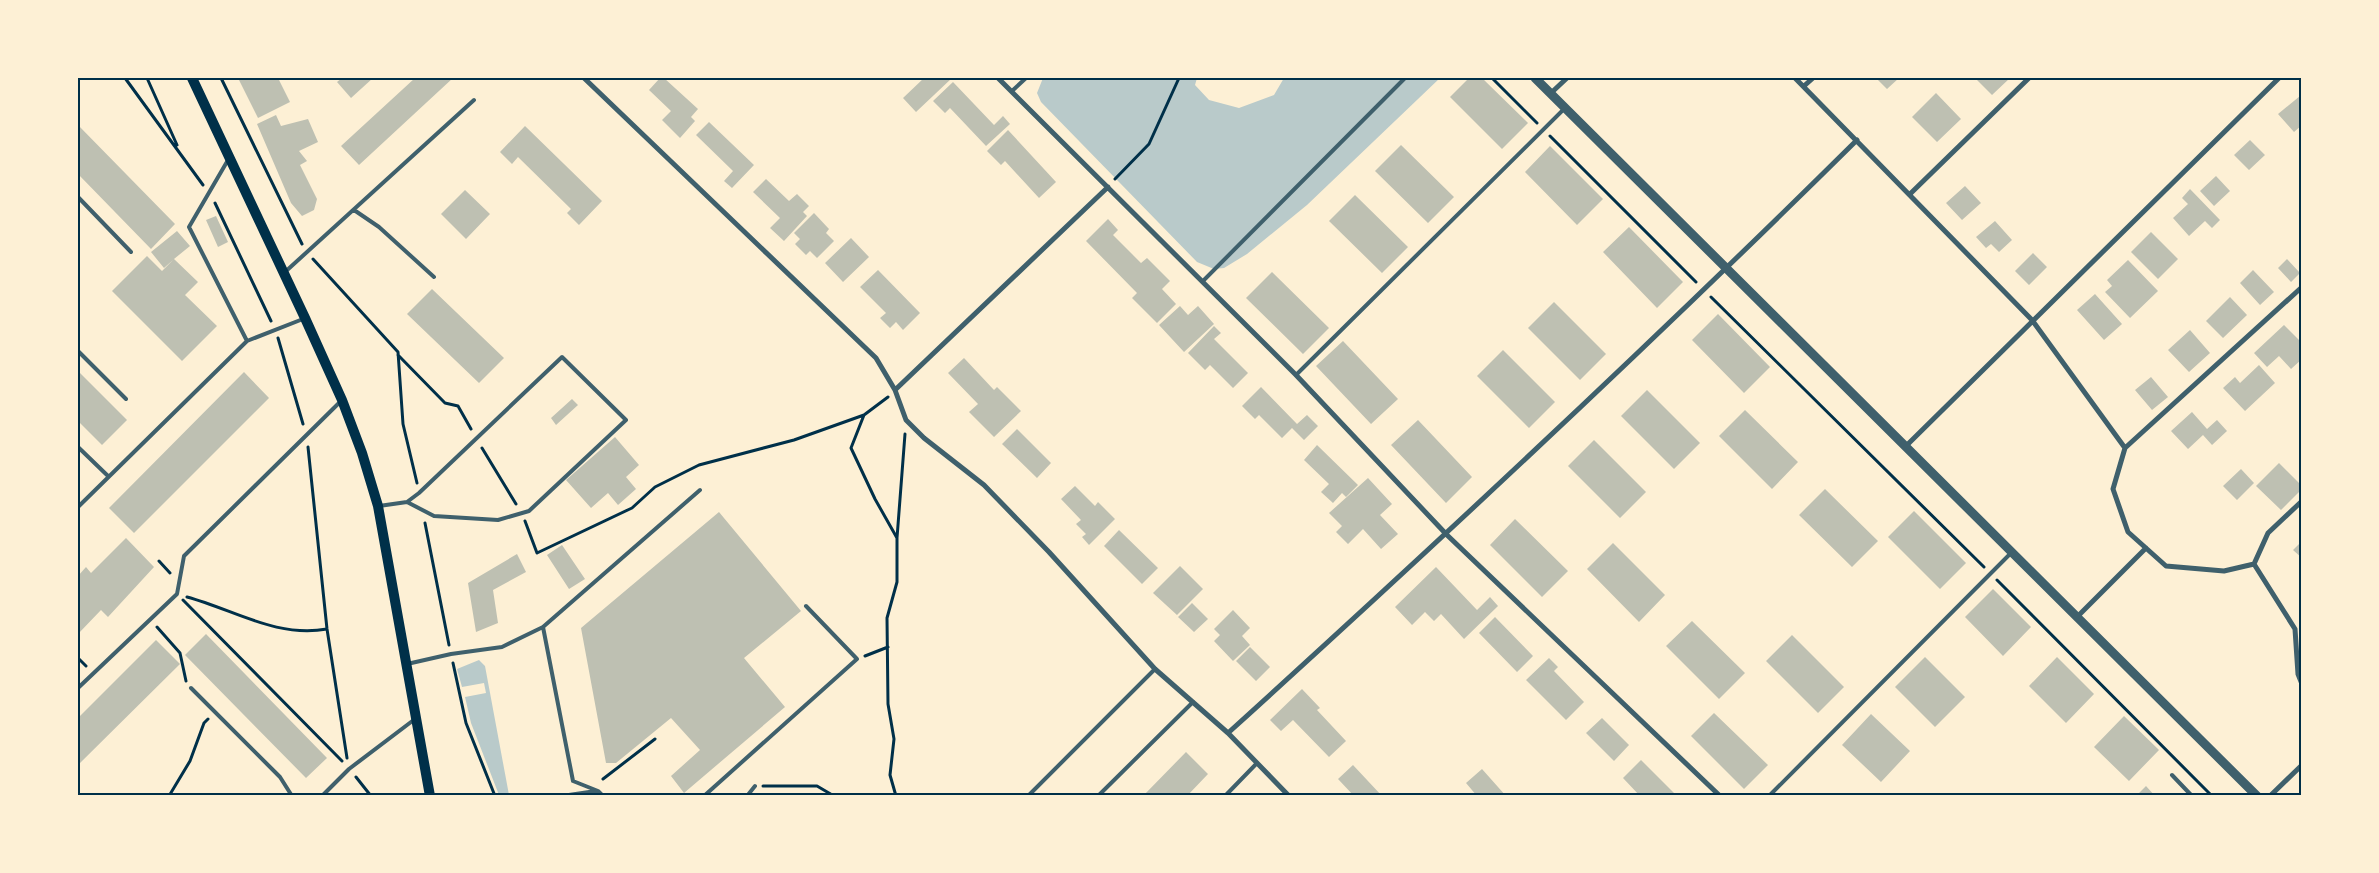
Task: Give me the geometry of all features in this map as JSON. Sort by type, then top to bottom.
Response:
[{"type":"main road","points":[[192,78],[306,318],[342,400],[362,453],[378,506],[430,796]]},
{"type":"street","points":[[584,78],[876,358],[895,390],[906,420],[924,438],[984,485],[1049,552],[1155,670],[1228,733],[1289,796]]},
{"type":"street","points":[[998,78],[1296,375],[1447,535],[1720,796]]},
{"type":"street","points":[[1535,78],[2256,796]]},
{"type":"street","points":[[1551,93],[1567,78]]},
{"type":"street","points":[[1795,78],[2032,320],[2126,448]]},
{"type":"street","points":[[1804,86],[1813,78]]},
{"type":"street","points":[[1910,194],[2029,78]]},
{"type":"street","points":[[1906,446],[2280,78]]},
{"type":"street","points":[[1228,733],[1447,535],[1727,269],[1857,140]]},
{"type":"street","points":[[895,390],[1108,187]]},
{"type":"street","points":[[2254,564],[2224,571],[2166,566],[2128,532],[2113,489],[2126,448],[2302,287]]},
{"type":"street","points":[[2254,564],[2268,533],[2302,500]]},
{"type":"street","points":[[2077,617],[2146,548]]},
{"type":"street","points":[[2254,564],[2295,629],[2298,674],[2302,684]]},
{"type":"street","points":[[2270,796],[2302,765]]},
{"type":"lane","points":[[1012,91],[1026,78]]},
{"type":"lane","points":[[1202,281],[1405,78]]},
{"type":"lane","points":[[284,272],[474,100]]},
{"type":"lane","points":[[1296,375],[1565,108]]},
{"type":"lane","points":[[230,158],[189,227],[247,341]]},
{"type":"lane","points":[[78,197],[131,252]]},
{"type":"lane","points":[[354,210],[379,227],[434,277]]},
{"type":"lane","points":[[78,507],[247,341],[306,318]]},
{"type":"lane","points":[[78,351],[126,399]]},
{"type":"lane","points":[[378,506],[407,502],[477,439],[562,357],[626,420],[529,511],[498,520],[434,516],[407,502]]},
{"type":"lane","points":[[78,688],[177,594],[184,556],[342,400]]},
{"type":"lane","points":[[78,447],[108,476]]},
{"type":"lane","points":[[407,664],[451,654],[502,647],[543,627],[700,490]]},
{"type":"lane","points":[[1769,796],[2012,552]]},
{"type":"lane","points":[[704,796],[857,659],[806,606]]},
{"type":"lane","points":[[543,627],[573,781],[598,791],[602,796]]},
{"type":"lane","points":[[1028,796],[1155,670]]},
{"type":"lane","points":[[191,688],[280,777],[292,796]]},
{"type":"lane","points":[[1098,796],[1193,702]]},
{"type":"lane","points":[[322,796],[349,769],[417,717]]},
{"type":"lane","points":[[1224,796],[1257,764]]},
{"type":"lane","points":[[2172,775],[2192,796]]},
{"type":"lane","points":[[746,796],[755,786]]},
{"type":"lane","points":[[562,796],[598,791]]},
{"type":"path","points":[[125,78],[214,200],[276,330],[307,436],[327,629],[349,769]]},
{"type":"path","points":[[147,78],[180,151]]},
{"type":"path","points":[[221,78],[306,252]]},
{"type":"path","points":[[1108,187],[1149,144],[1179,78]]},
{"type":"path","points":[[1492,78],[1696,282]]},
{"type":"path","points":[[1714,300],[1980,563]]},
{"type":"path","points":[[398,355],[445,403],[458,406],[522,513],[537,553],[632,508],[655,487],[699,465],[794,440],[864,415],[873,410],[895,390]]},
{"type":"path","points":[[864,415],[851,448],[897,538]]},
{"type":"path","points":[[896,796],[890,775],[894,739],[888,704],[886,618],[897,582],[897,538],[906,420]]},
{"type":"path","points":[[1997,580],[2212,796]]},
{"type":"path","points":[[177,594],[219,606],[260,624],[306,633],[327,629]]},
{"type":"path","points":[[177,594],[349,769],[371,796]]},
{"type":"path","points":[[150,619],[178,648],[184,664],[184,676],[191,688]]},
{"type":"path","points":[[857,659],[888,648]]},
{"type":"path","points":[[169,796],[190,761],[204,723],[215,711]]},
{"type":"path","points":[[602,779],[655,739]]},
{"type":"path","points":[[755,786],[817,786],[834,796]]},
{"type":"shaded area","points":[[1043,78],[1197,78],[1195,85],[1209,100],[1239,108],[1274,95],[1284,78],[1440,78],[1307,205],[1247,254],[1224,268],[1214,269],[1197,262],[1041,102],[1037,93]]},
{"type":"shaded area","points":[[479,660],[485,666],[509,795],[499,795],[471,723],[465,697],[486,693],[484,683],[462,687],[457,669]]},
{"type":"building","points":[[238,78],[278,78],[290,102],[258,118]]},
{"type":"building","points":[[342,78],[373,78],[351,98],[337,82]]},
{"type":"building","points":[[415,78],[453,78],[359,165],[341,146]]},
{"type":"building","points":[[660,78],[664,78],[698,109],[691,117],[695,121],[680,138],[662,120],[671,111],[649,90]]},
{"type":"building","points":[[924,78],[952,78],[916,112],[903,98]]},
{"type":"building","points":[[1469,78],[1482,78],[1528,123],[1502,149],[1450,97]]},
{"type":"building","points":[[1876,78],[1899,78],[1887,89]]},
{"type":"building","points":[[1975,78],[2010,78],[1992,95]]},
{"type":"building","points":[[953,82],[994,125],[1003,116],[1010,124],[986,146],[950,108],[945,113],[933,101]]},
{"type":"building","points":[[1936,93],[1961,119],[1937,142],[1912,117]]},
{"type":"building","points":[[2300,96],[2302,125],[2294,132],[2278,114]]},
{"type":"building","points":[[276,115],[281,126],[308,119],[318,142],[299,151],[307,161],[300,165],[317,199],[314,210],[302,216],[291,203],[257,124]]},
{"type":"building","points":[[709,122],[754,165],[732,188],[724,181],[733,171],[696,135]]},
{"type":"building","points":[[78,125],[175,224],[151,249],[78,174]]},
{"type":"building","points":[[525,126],[602,201],[579,225],[567,213],[571,209],[518,157],[512,164],[500,152]]},
{"type":"building","points":[[1008,130],[1056,182],[1039,198],[1005,161],[1001,165],[987,151]]},
{"type":"building","points":[[2250,140],[2265,155],[2249,170],[2234,155]]},
{"type":"building","points":[[1401,145],[1454,197],[1428,223],[1375,171]]},
{"type":"building","points":[[1550,146],[1603,199],[1577,225],[1525,172]]},
{"type":"building","points":[[2216,176],[2230,191],[2214,206],[2200,191]]},
{"type":"building","points":[[766,179],[789,201],[797,194],[809,206],[803,212],[807,216],[784,241],[770,228],[780,218],[753,192]]},
{"type":"building","points":[[1965,186],[1981,203],[1962,220],[1946,203]]},
{"type":"building","points":[[2190,189],[2220,220],[2212,228],[2205,221],[2189,236],[2173,218],[2188,204],[2182,198]]},
{"type":"building","points":[[465,190],[490,214],[466,239],[441,214]]},
{"type":"building","points":[[1355,195],[1408,247],[1382,273],[1329,221]]},
{"type":"building","points":[[814,213],[829,229],[826,233],[834,241],[817,258],[810,251],[806,255],[795,244],[800,239],[794,233]]},
{"type":"building","points":[[216,216],[228,242],[218,247],[206,220]]},
{"type":"building","points":[[1108,219],[1118,230],[1113,235],[1141,263],[1147,258],[1170,281],[1162,289],[1176,304],[1157,323],[1132,298],[1137,293],[1086,241]]},
{"type":"building","points":[[1995,221],[2012,240],[1999,252],[1991,244],[1986,248],[1976,237]]},
{"type":"building","points":[[1629,227],[1683,282],[1657,308],[1603,252]]},
{"type":"building","points":[[177,231],[190,246],[174,259],[198,282],[185,295],[217,326],[182,361],[112,291],[147,256],[162,271],[173,260],[164,268],[151,252]]},
{"type":"building","points":[[2151,232],[2178,259],[2158,279],[2131,252]]},
{"type":"building","points":[[851,238],[869,257],[843,282],[825,263]]},
{"type":"building","points":[[2033,253],[2047,267],[2029,285],[2015,271]]},
{"type":"building","points":[[2287,259],[2300,273],[2291,282],[2278,268]]},
{"type":"building","points":[[2128,260],[2158,291],[2130,318],[2105,292],[2112,286],[2107,280]]},
{"type":"building","points":[[878,270],[920,313],[903,330],[896,322],[890,328],[880,318],[886,313],[860,287]]},
{"type":"building","points":[[2253,270],[2274,292],[2260,305],[2240,283]]},
{"type":"building","points":[[1272,272],[1329,328],[1303,354],[1246,298]]},
{"type":"building","points":[[432,289],[504,358],[479,383],[407,314]]},
{"type":"building","points":[[2095,294],[2122,324],[2104,340],[2077,310]]},
{"type":"building","points":[[2230,297],[2247,315],[2223,338],[2206,321]]},
{"type":"building","points":[[1554,302],[1606,354],[1580,380],[1528,328]]},
{"type":"building","points":[[1180,306],[1188,315],[1198,306],[1214,324],[1184,352],[1159,325]]},
{"type":"building","points":[[1718,314],[1770,367],[1744,393],[1692,340]]},
{"type":"building","points":[[2284,325],[2302,343],[2302,359],[2291,369],[2279,356],[2267,367],[2254,353]]},
{"type":"building","points":[[1214,326],[1221,333],[1214,339],[1248,373],[1233,388],[1210,365],[1205,370],[1188,353]]},
{"type":"building","points":[[2190,330],[2210,353],[2189,372],[2168,350]]},
{"type":"building","points":[[1343,341],[1398,399],[1371,424],[1316,366]]},
{"type":"building","points":[[1503,350],[1555,402],[1529,428],[1477,376]]},
{"type":"building","points":[[964,358],[994,390],[997,387],[1021,411],[994,437],[969,412],[978,404],[948,373]]},
{"type":"building","points":[[2259,365],[2275,383],[2245,411],[2223,388],[2235,377],[2240,383]]},
{"type":"building","points":[[78,371],[127,420],[102,445],[78,421]]},
{"type":"building","points":[[244,372],[269,398],[134,533],[109,508]]},
{"type":"building","points":[[2151,377],[2168,397],[2152,410],[2135,390]]},
{"type":"building","points":[[1261,387],[1297,424],[1307,415],[1318,426],[1304,440],[1292,428],[1282,438],[1259,415],[1255,419],[1242,406]]},
{"type":"building","points":[[1647,390],[1700,443],[1674,469],[1621,416]]},
{"type":"building","points":[[572,399],[578,405],[556,425],[551,418]]},
{"type":"building","points":[[1745,410],[1798,462],[1772,489],[1719,436]]},
{"type":"building","points":[[2192,412],[2207,429],[2217,420],[2227,431],[2212,445],[2203,435],[2188,449],[2171,431]]},
{"type":"building","points":[[1418,420],[1472,477],[1446,503],[1391,445]]},
{"type":"building","points":[[1017,429],[1051,463],[1037,478],[1002,444]]},
{"type":"building","points":[[615,437],[639,465],[626,477],[636,489],[618,505],[608,493],[591,508],[566,480]]},
{"type":"building","points":[[1594,440],[1646,492],[1620,518],[1568,466]]},
{"type":"building","points":[[1317,445],[1358,485],[1346,497],[1342,493],[1333,503],[1321,492],[1329,484],[1304,460]]},
{"type":"building","points":[[2279,463],[2302,486],[2302,489],[2281,510],[2256,486]]},
{"type":"building","points":[[2241,469],[2254,483],[2237,500],[2223,486]]},
{"type":"building","points":[[1368,478],[1392,504],[1380,515],[1398,534],[1381,549],[1363,529],[1348,544],[1336,532],[1342,526],[1329,513]]},
{"type":"building","points":[[1075,486],[1095,506],[1098,502],[1115,519],[1089,545],[1082,537],[1086,534],[1076,524],[1081,520],[1061,499]]},
{"type":"building","points":[[1825,489],[1878,541],[1852,567],[1799,515]]},
{"type":"building","points":[[1914,511],[1966,563],[1940,589],[1888,537]]},
{"type":"building","points":[[719,512],[801,611],[744,658],[785,707],[684,793],[671,776],[700,750],[671,718],[616,763],[606,763],[581,628]]},
{"type":"building","points":[[1515,519],[1568,571],[1542,597],[1490,545]]},
{"type":"building","points":[[1119,530],[1158,568],[1142,584],[1104,546]]},
{"type":"building","points":[[126,538],[154,567],[108,617],[101,610],[78,634],[78,576],[86,567],[91,573]]},
{"type":"building","points":[[2302,541],[2302,558],[2293,550]]},
{"type":"building","points":[[1613,543],[1665,595],[1639,622],[1587,569]]},
{"type":"building","points":[[562,545],[585,579],[569,589],[547,555]]},
{"type":"building","points":[[517,554],[526,572],[493,590],[498,623],[476,632],[468,583]]},
{"type":"building","points":[[1180,566],[1203,589],[1177,615],[1153,593]]},
{"type":"building","points":[[1436,567],[1477,610],[1490,597],[1498,606],[1464,639],[1441,614],[1434,621],[1425,612],[1412,625],[1395,607]]},
{"type":"building","points":[[1993,589],[2031,627],[2003,656],[1965,617]]},
{"type":"building","points":[[1192,603],[1208,619],[1194,632],[1178,617]]},
{"type":"building","points":[[1233,610],[1250,628],[1242,636],[1250,645],[1233,661],[1214,641],[1220,635],[1214,629]]},
{"type":"building","points":[[1495,617],[1533,656],[1517,672],[1479,633]]},
{"type":"building","points":[[1692,621],[1745,673],[1719,699],[1666,646]]},
{"type":"building","points":[[206,634],[327,758],[306,778],[185,655]]},
{"type":"building","points":[[1792,635],[1844,687],[1818,713],[1766,661]]},
{"type":"building","points":[[156,640],[180,664],[78,765],[78,718]]},
{"type":"building","points":[[1250,647],[1270,667],[1256,681],[1236,661]]},
{"type":"building","points":[[1925,657],[1965,697],[1935,727],[1895,687]]},
{"type":"building","points":[[2057,657],[2094,694],[2066,723],[2029,686]]},
{"type":"building","points":[[1549,658],[1558,667],[1554,671],[1584,702],[1566,720],[1526,680]]},
{"type":"building","points":[[1302,689],[1320,708],[1317,710],[1346,741],[1329,757],[1293,720],[1281,731],[1270,720]]},
{"type":"building","points":[[1714,713],[1768,765],[1744,789],[1691,736]]},
{"type":"building","points":[[1871,714],[1910,751],[1881,782],[1842,745]]},
{"type":"building","points":[[2124,716],[2159,750],[2129,781],[2094,747]]},
{"type":"building","points":[[1602,718],[1629,745],[1614,761],[1586,733]]},
{"type":"building","points":[[1186,752],[1208,774],[1187,796],[1143,796]]},
{"type":"building","points":[[1641,760],[1677,796],[1640,796],[1623,778]]},
{"type":"building","points":[[1353,765],[1382,796],[1354,796],[1338,779]]},
{"type":"building","points":[[1482,769],[1506,796],[1477,796],[1466,783]]},
{"type":"building","points":[[2146,786],[2155,796],[2136,796]]}]
